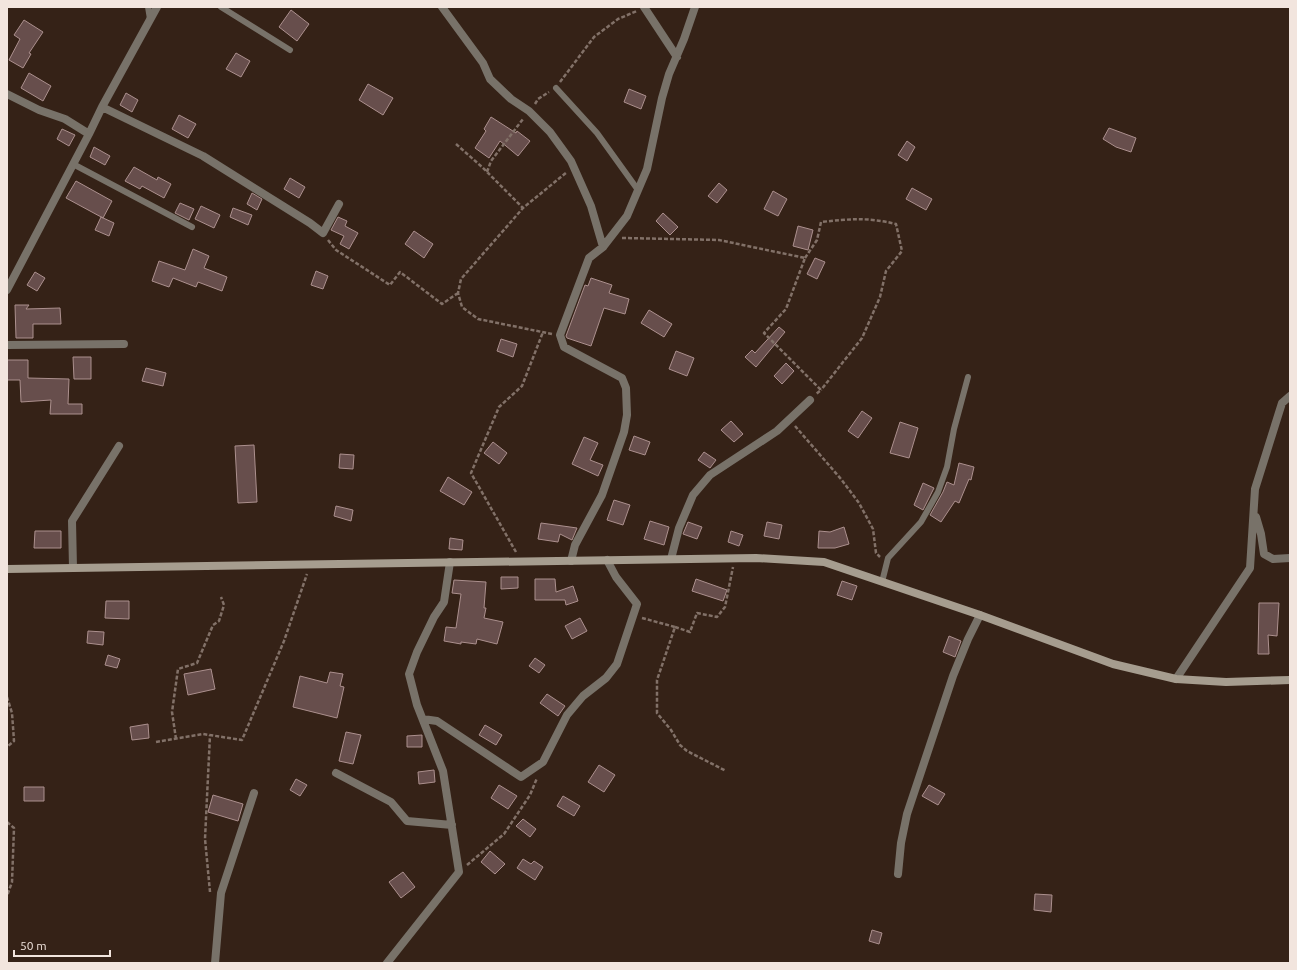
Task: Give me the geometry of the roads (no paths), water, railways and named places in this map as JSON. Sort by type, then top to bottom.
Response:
[{"type":"main road","points":[[7,569],[734,558],[824,562],[980,615],[1113,664],[1176,679],[1226,682],[1290,680]]},
{"type":"street","points":[[7,290],[102,107],[157,7]]},
{"type":"street","points":[[442,7],[483,63],[490,79],[511,99],[529,111],[550,132],[571,161],[591,206],[603,247]]},
{"type":"street","points":[[644,7],[677,57]]},
{"type":"street","points":[[571,560],[575,545],[602,495],[624,432],[627,415],[626,388],[622,378],[564,347],[560,335],[589,258],[603,247],[627,216],[647,169],[662,98],[669,74],[677,57],[695,7]]},
{"type":"street","points":[[7,94],[39,110],[65,120],[89,134]]},
{"type":"street","points":[[102,107],[203,156],[310,223],[322,233],[340,204]]},
{"type":"street","points":[[7,345],[124,344]]},
{"type":"street","points":[[1176,679],[1250,568],[1255,489],[1282,403],[1290,396]]},
{"type":"street","points":[[671,559],[679,528],[694,495],[710,475],[777,431],[810,400]]},
{"type":"street","points":[[73,568],[72,521],[119,446]]},
{"type":"street","points":[[1254,510],[1261,534],[1264,554],[1273,559],[1290,558]]},
{"type":"street","points":[[423,719],[437,721],[521,777],[544,762],[567,715],[583,696],[606,678],[617,664],[638,604],[616,577],[607,560]]},
{"type":"street","points":[[387,963],[459,872],[443,771],[418,705],[409,674],[417,652],[434,617],[444,602],[450,562]]},
{"type":"street","points":[[898,874],[901,843],[909,808],[953,676],[968,639],[980,615]]},
{"type":"street","points":[[336,773],[391,802],[407,821],[452,824]]},
{"type":"street","points":[[215,963],[221,893],[254,793]]},
{"type":"lane","points":[[148,7],[150,19]]},
{"type":"lane","points":[[221,7],[290,50]]},
{"type":"lane","points":[[556,88],[597,133],[638,190]]},
{"type":"lane","points":[[73,164],[192,227]]},
{"type":"lane","points":[[882,582],[888,558],[921,522],[938,492],[947,467],[954,429],[968,377]]}]
